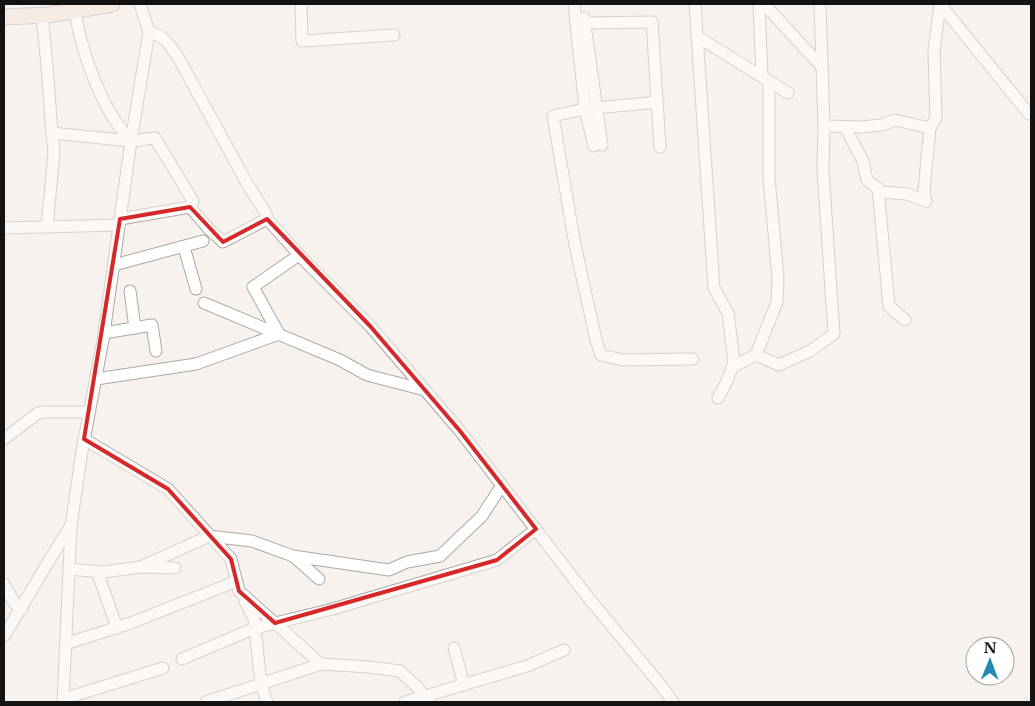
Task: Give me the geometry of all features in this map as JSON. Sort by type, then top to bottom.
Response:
[{"type":"street","points":[[4,17],[42,15],[74,7],[112,4]]},
{"type":"street","points":[[140,4],[149,32],[131,141],[104,333],[84,439],[71,526],[63,701],[163,668]]},
{"type":"street","points":[[301,4],[302,41],[394,35]]},
{"type":"street","points":[[574,4],[590,108],[598,146]]},
{"type":"street","points":[[582,4],[590,108]]},
{"type":"street","points":[[695,4],[714,288],[728,313],[734,362],[718,398]]},
{"type":"street","points":[[732,366],[756,355],[778,302],[766,78],[759,4]]},
{"type":"street","points":[[764,4],[822,67]]},
{"type":"street","points":[[756,355],[779,365],[810,351],[834,334],[823,170],[824,126],[820,4]]},
{"type":"street","points":[[940,4],[1029,114]]},
{"type":"street","points":[[845,127],[863,161],[867,180],[882,192],[907,194],[926,201],[924,190],[930,128],[936,118],[934,51],[940,4]]},
{"type":"street","points":[[74,7],[89,66],[99,91],[123,133],[131,141]]},
{"type":"street","points":[[42,15],[54,152],[47,227]]},
{"type":"street","points":[[584,23],[652,22],[660,148]]},
{"type":"street","points":[[149,32],[159,34],[167,41],[178,57],[249,187],[266,213],[267,219],[299,255],[370,326],[460,431],[586,596],[664,688],[673,702]]},
{"type":"street","points":[[698,36],[788,93]]},
{"type":"street","points":[[658,102],[590,108],[553,116],[575,245],[601,355],[623,360],[693,359]]},
{"type":"street","points":[[824,126],[882,125],[895,120],[930,128]]},
{"type":"street","points":[[52,133],[131,141],[155,138],[193,201],[190,207]]},
{"type":"street","points":[[878,188],[889,306],[905,320]]},
{"type":"street","points":[[190,207],[223,242],[267,219]]},
{"type":"street","points":[[4,228],[120,222],[190,207]]},
{"type":"street","points":[[114,265],[203,241]]},
{"type":"street","points":[[184,247],[196,289]]},
{"type":"street","points":[[278,334],[253,287],[299,255]]},
{"type":"street","points":[[130,291],[135,328]]},
{"type":"street","points":[[204,303],[340,360],[367,375],[425,390]]},
{"type":"street","points":[[104,333],[152,325],[156,351]]},
{"type":"street","points":[[96,379],[196,364],[278,334]]},
{"type":"street","points":[[4,439],[38,413],[90,412]]},
{"type":"street","points":[[84,439],[168,489],[231,559],[238,586],[254,619],[261,684],[267,702]]},
{"type":"street","points":[[140,567],[210,536],[252,541],[293,556],[389,570],[408,562],[440,556],[482,516],[502,485]]},
{"type":"street","points":[[4,636],[71,526]]},
{"type":"street","points":[[182,659],[255,628],[329,610],[497,560],[536,529]]},
{"type":"street","points":[[293,556],[319,579]]},
{"type":"street","points":[[69,569],[97,571],[140,567],[175,568]]},
{"type":"street","points":[[97,571],[117,628]]},
{"type":"street","points":[[4,584],[15,604],[22,609]]},
{"type":"street","points":[[65,644],[117,628],[221,586],[238,586],[275,623],[321,664]]},
{"type":"street","points":[[454,648],[464,685]]},
{"type":"street","points":[[405,702],[426,699],[464,685],[527,666],[564,650]]},
{"type":"street","points":[[206,702],[321,664],[400,671],[417,686],[426,699]]},
{"type":"highlighted area","points":[[190,207],[223,242],[267,219],[370,326],[460,431],[536,529],[497,560],[275,623],[239,591],[231,559],[168,489],[84,439],[120,219]]}]
